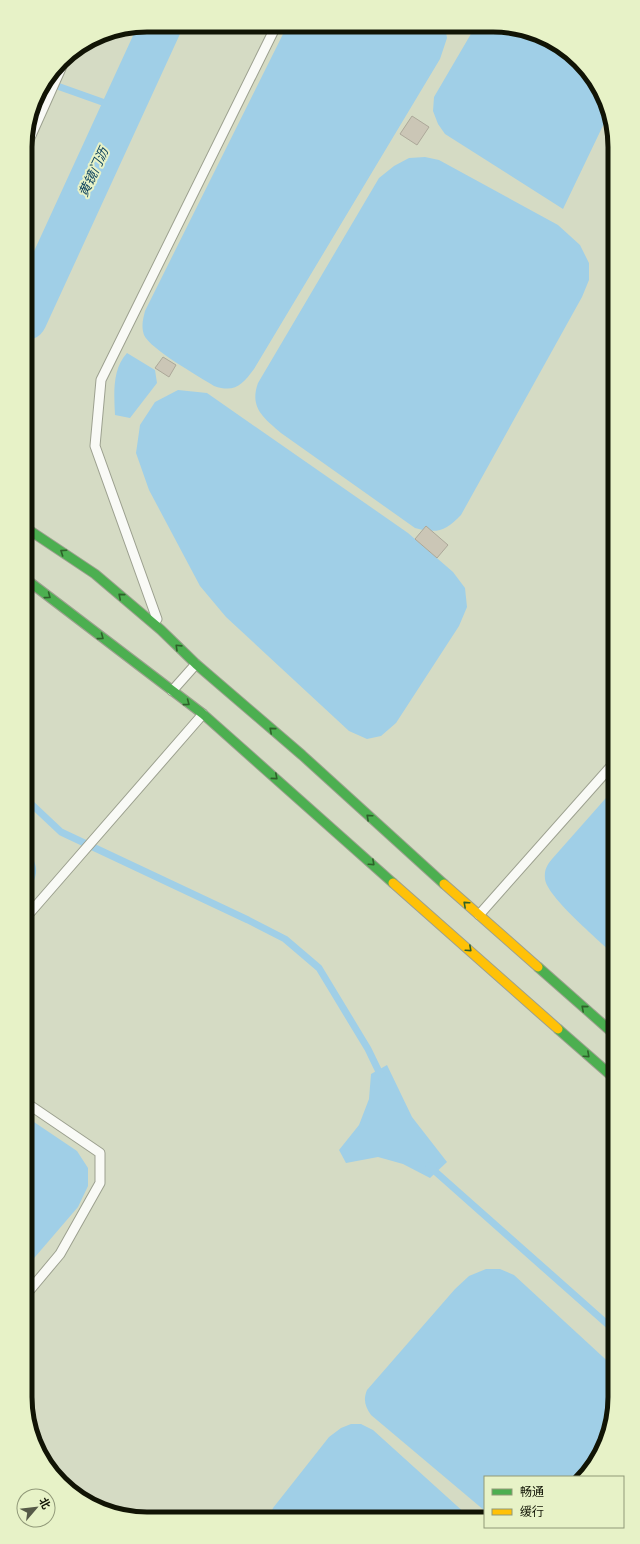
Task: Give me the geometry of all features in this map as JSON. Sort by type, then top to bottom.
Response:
[{"type":"main road","points":[[32,532],[95,574],[161,630],[196,664],[302,755],[479,915],[608,1029]]},
{"type":"main road","points":[[32,584],[203,714],[608,1073]]},
{"type":"lane","points":[[161,630],[95,446],[101,380],[273,32]]},
{"type":"lane","points":[[33,130],[58,74]]},
{"type":"lane","points":[[172,691],[196,664]]},
{"type":"lane","points":[[32,910],[203,714]]},
{"type":"lane","points":[[479,915],[608,770]]},
{"type":"lane","points":[[32,1107],[100,1153],[100,1183],[60,1254],[32,1287]]},
{"type":"water","points":[[284,32],[446,32],[447,38],[440,59],[254,369],[242,383],[233,388],[227,389],[214,386],[165,355],[148,341],[144,335],[143,320],[145,311]]},
{"type":"water","points":[[472,32],[515,34],[530,38],[557,51],[574,66],[593,90],[605,122],[563,209],[445,134],[438,124],[433,111],[434,97]]},
{"type":"water","points":[[425,157],[439,160],[558,225],[580,245],[589,263],[589,280],[582,297],[461,515],[451,525],[435,531],[415,528],[281,433],[260,412],[255,399],[258,383],[379,178],[394,166],[409,158]]},
{"type":"water","points":[[127,353],[155,370],[157,383],[130,418],[115,415],[114,390],[116,374],[122,359]]},
{"type":"water","points":[[178,390],[207,393],[408,533],[453,572],[465,588],[467,607],[459,626],[396,723],[381,736],[367,739],[349,731],[226,617],[200,586],[149,490],[136,453],[140,425],[155,402]]},
{"type":"water","points":[[608,796],[608,949],[564,907],[548,887],[545,879],[545,873],[550,861]]},
{"type":"water","points":[[32,857],[36,866],[36,876],[32,885]]},
{"type":"water","points":[[387,1065],[412,1117],[447,1162],[430,1178],[403,1164],[378,1157],[346,1163],[339,1150],[359,1125],[369,1099],[371,1074]]},
{"type":"water","points":[[32,1121],[77,1151],[88,1168],[88,1186],[78,1207],[32,1261]]},
{"type":"water","points":[[486,1269],[500,1269],[514,1275],[608,1362],[608,1404],[606,1419],[596,1448],[589,1461],[579,1473],[576,1476],[484,1476],[484,1510],[371,1415],[366,1406],[365,1400],[367,1390],[455,1289],[469,1276]]},
{"type":"water","points":[[351,1424],[361,1424],[373,1430],[464,1512],[272,1512],[273,1508],[329,1437],[341,1428]]},
{"type":"building","points":[[412,116],[429,127],[417,145],[400,134]]},
{"type":"building","points":[[163,357],[176,365],[169,377],[155,368]]},
{"type":"building","points":[[426,526],[448,545],[437,558],[415,539]]},
{"type":"waterway","name":"黄镜门沥","points":[[32,306],[158,32]]},
{"type":"waterway","points":[[51,84],[122,109]]},
{"type":"waterway","points":[[32,805],[61,832],[285,939],[319,968],[368,1049],[382,1078]]},
{"type":"waterway","points":[[429,1166],[608,1325]]},
{"type":"traffic: fast","points":[[32,532],[95,574],[161,630],[196,664],[302,755],[444,884]]},
{"type":"traffic: fast","points":[[32,584],[203,714],[393,883]]},
{"type":"traffic: fast","points":[[538,967],[608,1029]]},
{"type":"traffic: fast","points":[[558,1029],[608,1073]]},
{"type":"traffic: slow","points":[[393,883],[558,1029]]},
{"type":"traffic: slow","points":[[444,884],[538,967]]}]
